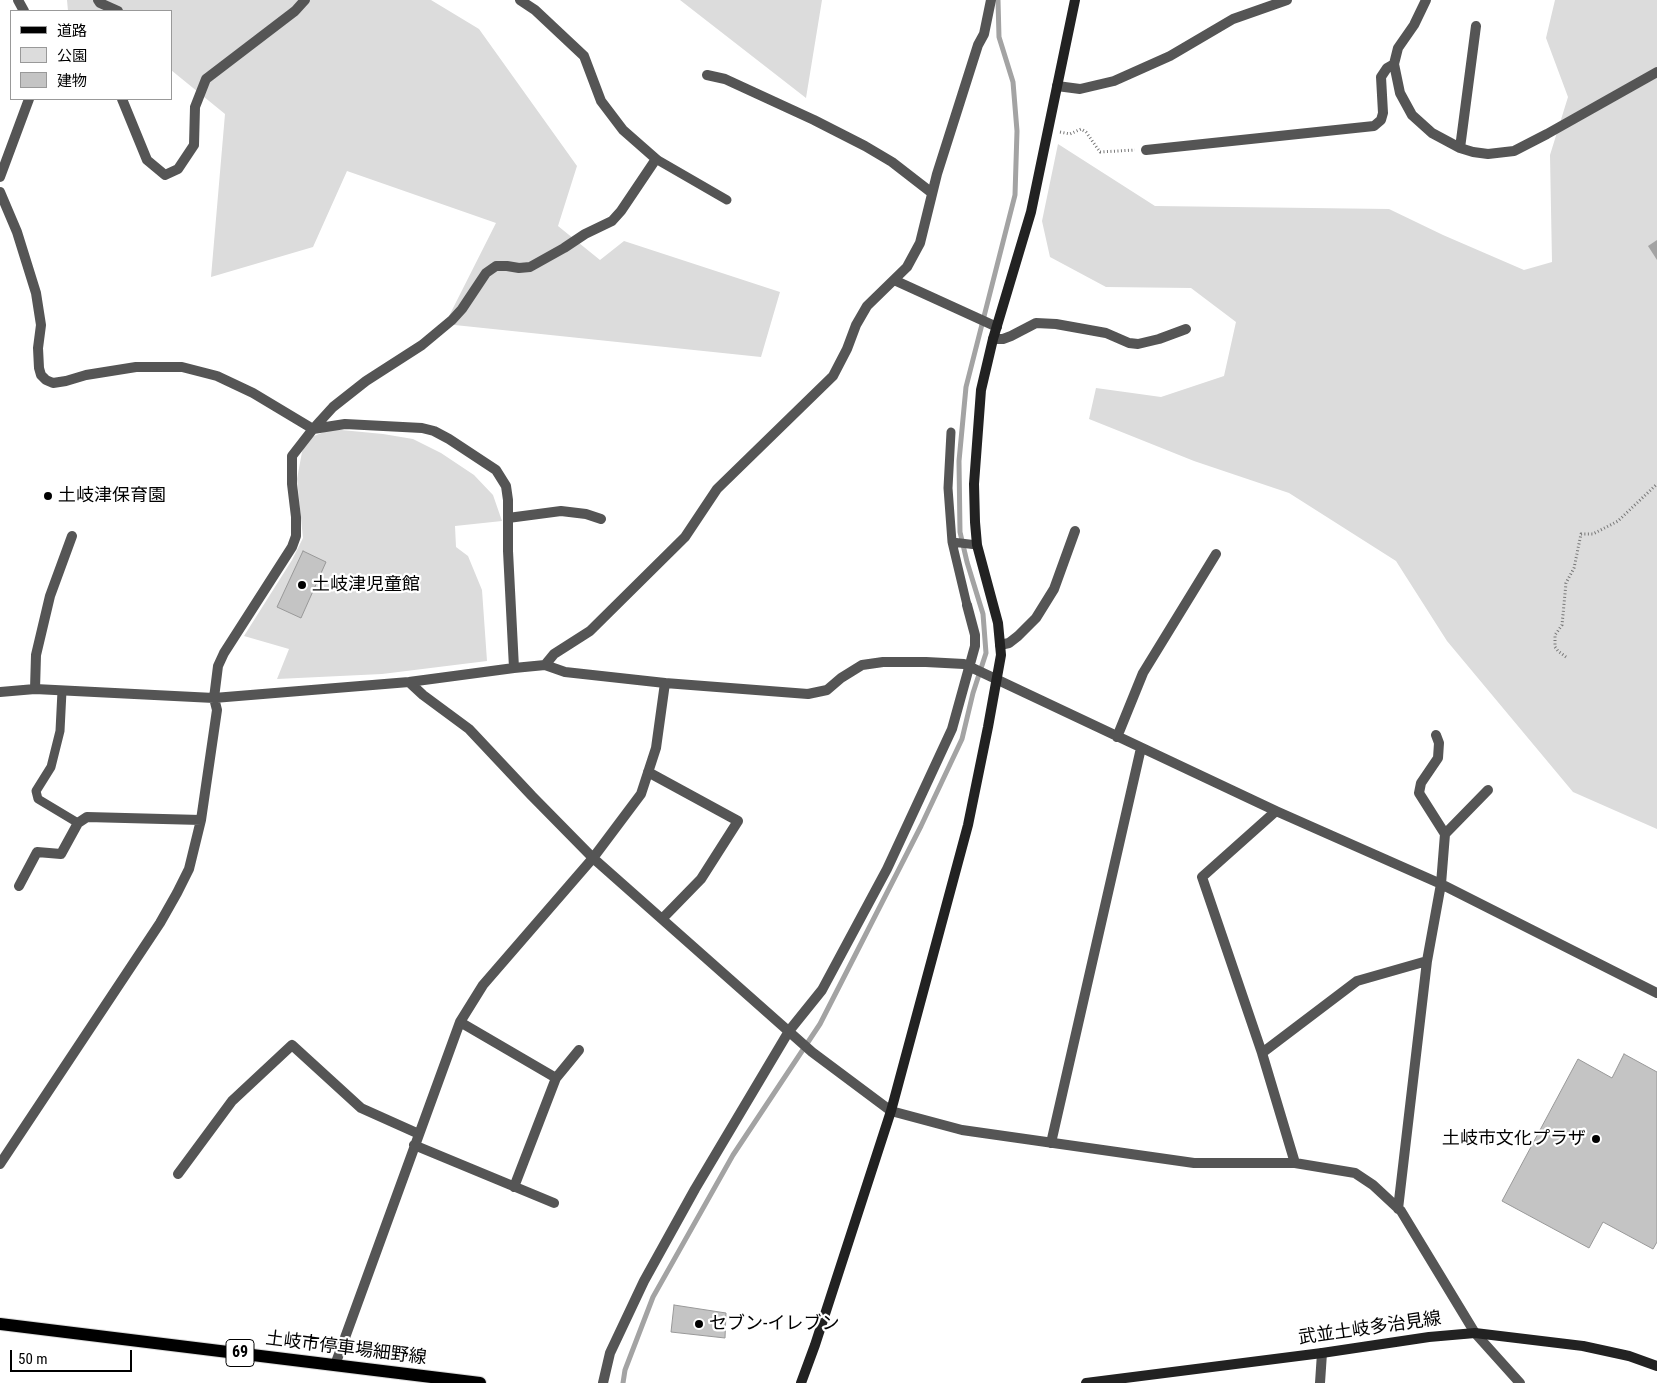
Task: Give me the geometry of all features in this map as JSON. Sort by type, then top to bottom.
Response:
[{"type":"main road","name":"土岐市停車場細野線","points":[[0,1324],[334,1365],[402,1379],[480,1383]]},
{"type":"street","points":[[98,0],[100,3],[116,10]]},
{"type":"street","points":[[122,100],[147,160],[165,175],[178,169],[194,145],[195,107],[206,79],[294,11],[304,0]]},
{"type":"street","points":[[0,1164],[160,923],[189,869],[201,820],[217,710],[214,698],[218,666],[224,653],[292,547],[296,536],[292,456],[333,407],[366,381],[422,345],[452,320],[462,309],[486,273],[496,266],[519,268],[530,266],[564,248],[585,234],[612,221],[621,212],[656,160],[623,130],[601,101],[584,56],[535,10],[520,0]]},
{"type":"street","points":[[545,665],[554,654],[590,632],[685,537],[717,489],[833,376],[847,349],[856,325],[867,306],[907,267],[920,243],[936,174],[978,45],[984,34],[991,0]]},
{"type":"street","points":[[801,1383],[891,1111],[968,825],[988,727],[991,676],[1001,654],[998,623],[977,545],[974,522],[974,484],[981,390],[993,339],[994,326],[1032,212],[1076,0]]},
{"type":"street","points":[[1058,86],[1080,89],[1114,81],[1170,56],[1233,19],[1287,0]]},
{"type":"street","points":[[1426,0],[1414,25],[1398,48],[1394,64],[1400,93],[1412,115],[1432,133],[1460,148],[1488,154],[1514,151],[1548,134],[1657,72]]},
{"type":"street","points":[[1460,148],[1476,26]]},
{"type":"street","points":[[1146,150],[1374,126],[1381,120],[1383,113],[1382,77],[1387,68],[1394,64]]},
{"type":"street","points":[[707,75],[725,79],[865,146],[892,162],[932,193]]},
{"type":"street","points":[[0,178],[29,100]]},
{"type":"street","points":[[0,192],[18,232],[36,294],[41,325],[38,348],[39,368],[41,375],[46,380],[53,383],[86,375],[136,367],[182,367],[218,376],[253,393],[313,429],[345,424],[422,428],[434,431],[496,470],[506,486],[514,668]]},
{"type":"street","points":[[894,280],[994,326]]},
{"type":"street","points":[[993,339],[1003,339],[1036,323],[1056,324],[1106,333],[1129,343],[1138,344],[1186,329]]},
{"type":"street","points":[[508,518],[561,511],[586,514],[601,519]]},
{"type":"street","points":[[1000,645],[1009,643],[1036,618],[1054,589],[1074,531]]},
{"type":"street","points":[[35,689],[36,655],[50,596],[72,536]]},
{"type":"street","points":[[1117,737],[1143,673],[1216,554]]},
{"type":"street","points":[[603,1383],[610,1353],[644,1281],[695,1189],[822,990],[887,869],[952,729],[972,668],[975,635],[967,605]]},
{"type":"street","points":[[0,692],[35,689],[214,698],[409,682],[545,665],[565,672],[665,683],[808,694],[827,690],[841,678],[862,665],[883,662],[964,664],[1276,811],[1441,884],[1657,993]]},
{"type":"street","points":[[409,682],[423,695],[470,729],[593,858],[812,1052],[891,1111],[962,1130],[1194,1163],[1295,1163],[1355,1173],[1373,1185],[1398,1209],[1476,1333],[1520,1383]]},
{"type":"street","points":[[334,1365],[460,1022],[483,985],[593,858],[641,794],[656,748],[665,683]]},
{"type":"street","points":[[1398,1209],[1426,961],[1441,884],[1445,834],[1419,793],[1421,783],[1438,758],[1436,735]]},
{"type":"street","points":[[1051,1143],[1141,748]]},
{"type":"street","points":[[648,772],[738,821],[701,879],[662,919]]},
{"type":"street","points":[[1445,834],[1488,790]]},
{"type":"street","points":[[1276,811],[1202,877],[1262,1053],[1295,1163]]},
{"type":"street","points":[[19,886],[37,852],[60,854],[78,823],[87,817],[201,820]]},
{"type":"street","points":[[1262,1053],[1356,981],[1426,961]]},
{"type":"street","points":[[460,1022],[556,1078]]},
{"type":"street","points":[[178,1174],[232,1101],[292,1045],[361,1108],[418,1134]]},
{"type":"street","points":[[514,1187],[556,1078],[579,1050]]},
{"type":"street","points":[[414,1144],[554,1203]]},
{"type":"street","name":"武並土岐多治見線","points":[[1086,1383],[1322,1353],[1429,1337],[1476,1333],[1583,1346],[1629,1356],[1657,1366]]},
{"type":"street","points":[[1320,1383],[1322,1353]]},
{"type":"lane","points":[[656,160],[727,200]]},
{"type":"lane","points":[[951,432],[948,488],[952,542],[967,605]]},
{"type":"lane","points":[[952,542],[977,545]]},
{"type":"lane","points":[[62,691],[60,732],[51,767],[36,791],[38,799],[78,823]]},
{"type":"path","points":[[1049,135],[1059,132],[1070,134],[1081,129],[1086,132],[1100,152],[1146,150]]},
{"type":"path","points":[[1566,657],[1555,647],[1554,635],[1562,625],[1566,583],[1574,568],[1581,534],[1593,534],[1618,522],[1657,484]]},
{"type":"green space","points":[[67,0],[431,0],[479,29],[577,166],[558,226],[600,260],[624,241],[780,292],[761,357],[445,324],[496,223],[347,171],[313,247],[211,277],[225,114],[172,71],[172,10],[68,10]]},
{"type":"green space","points":[[680,0],[822,0],[806,98]]},
{"type":"green space","points":[[1555,0],[1657,0],[1657,829],[1573,792],[1447,641],[1396,561],[1289,493],[1194,461],[1089,419],[1096,388],[1161,397],[1224,376],[1236,322],[1191,288],[1106,287],[1050,257],[1042,221],[1058,144],[1155,206],[1389,209],[1524,270],[1552,262],[1550,155],[1568,97],[1546,38]]},
{"type":"green space","points":[[331,429],[413,439],[441,453],[474,475],[493,495],[502,521],[455,526],[456,547],[468,556],[482,590],[487,661],[382,674],[277,679],[289,649],[244,636],[292,560],[303,538],[297,479],[302,452],[307,439]]},
{"type":"shaded area","points":[[1657,240],[1657,260],[1648,246]]},
{"type":"building","name":"土岐津児童館","points":[[303,551],[326,562],[301,618],[277,607]]},
{"type":"building","name":"土岐市文化プラザ","points":[[1624,1054],[1657,1072],[1657,1242],[1653,1249],[1603,1222],[1589,1248],[1502,1201],[1578,1059],[1612,1078]]},
{"type":"building","points":[[674,1305],[726,1313],[725,1338],[671,1332]]},
{"type":"waterway","points":[[623,1383],[625,1370],[653,1297],[733,1155],[820,1024],[921,826],[962,739],[973,693],[986,653],[983,614],[960,532],[959,461],[966,387],[1015,195],[1017,131],[1013,82],[999,37],[998,0]]},
{"type":"place","name":"土岐津保育園","points":[[48,496]]},
{"type":"place","name":"土岐津児童館","points":[[302,585]]},
{"type":"place","name":"土岐市文化プラザ","points":[[1596,1139]]},
{"type":"place","name":"セブン-イレブン","points":[[699,1324]]}]
